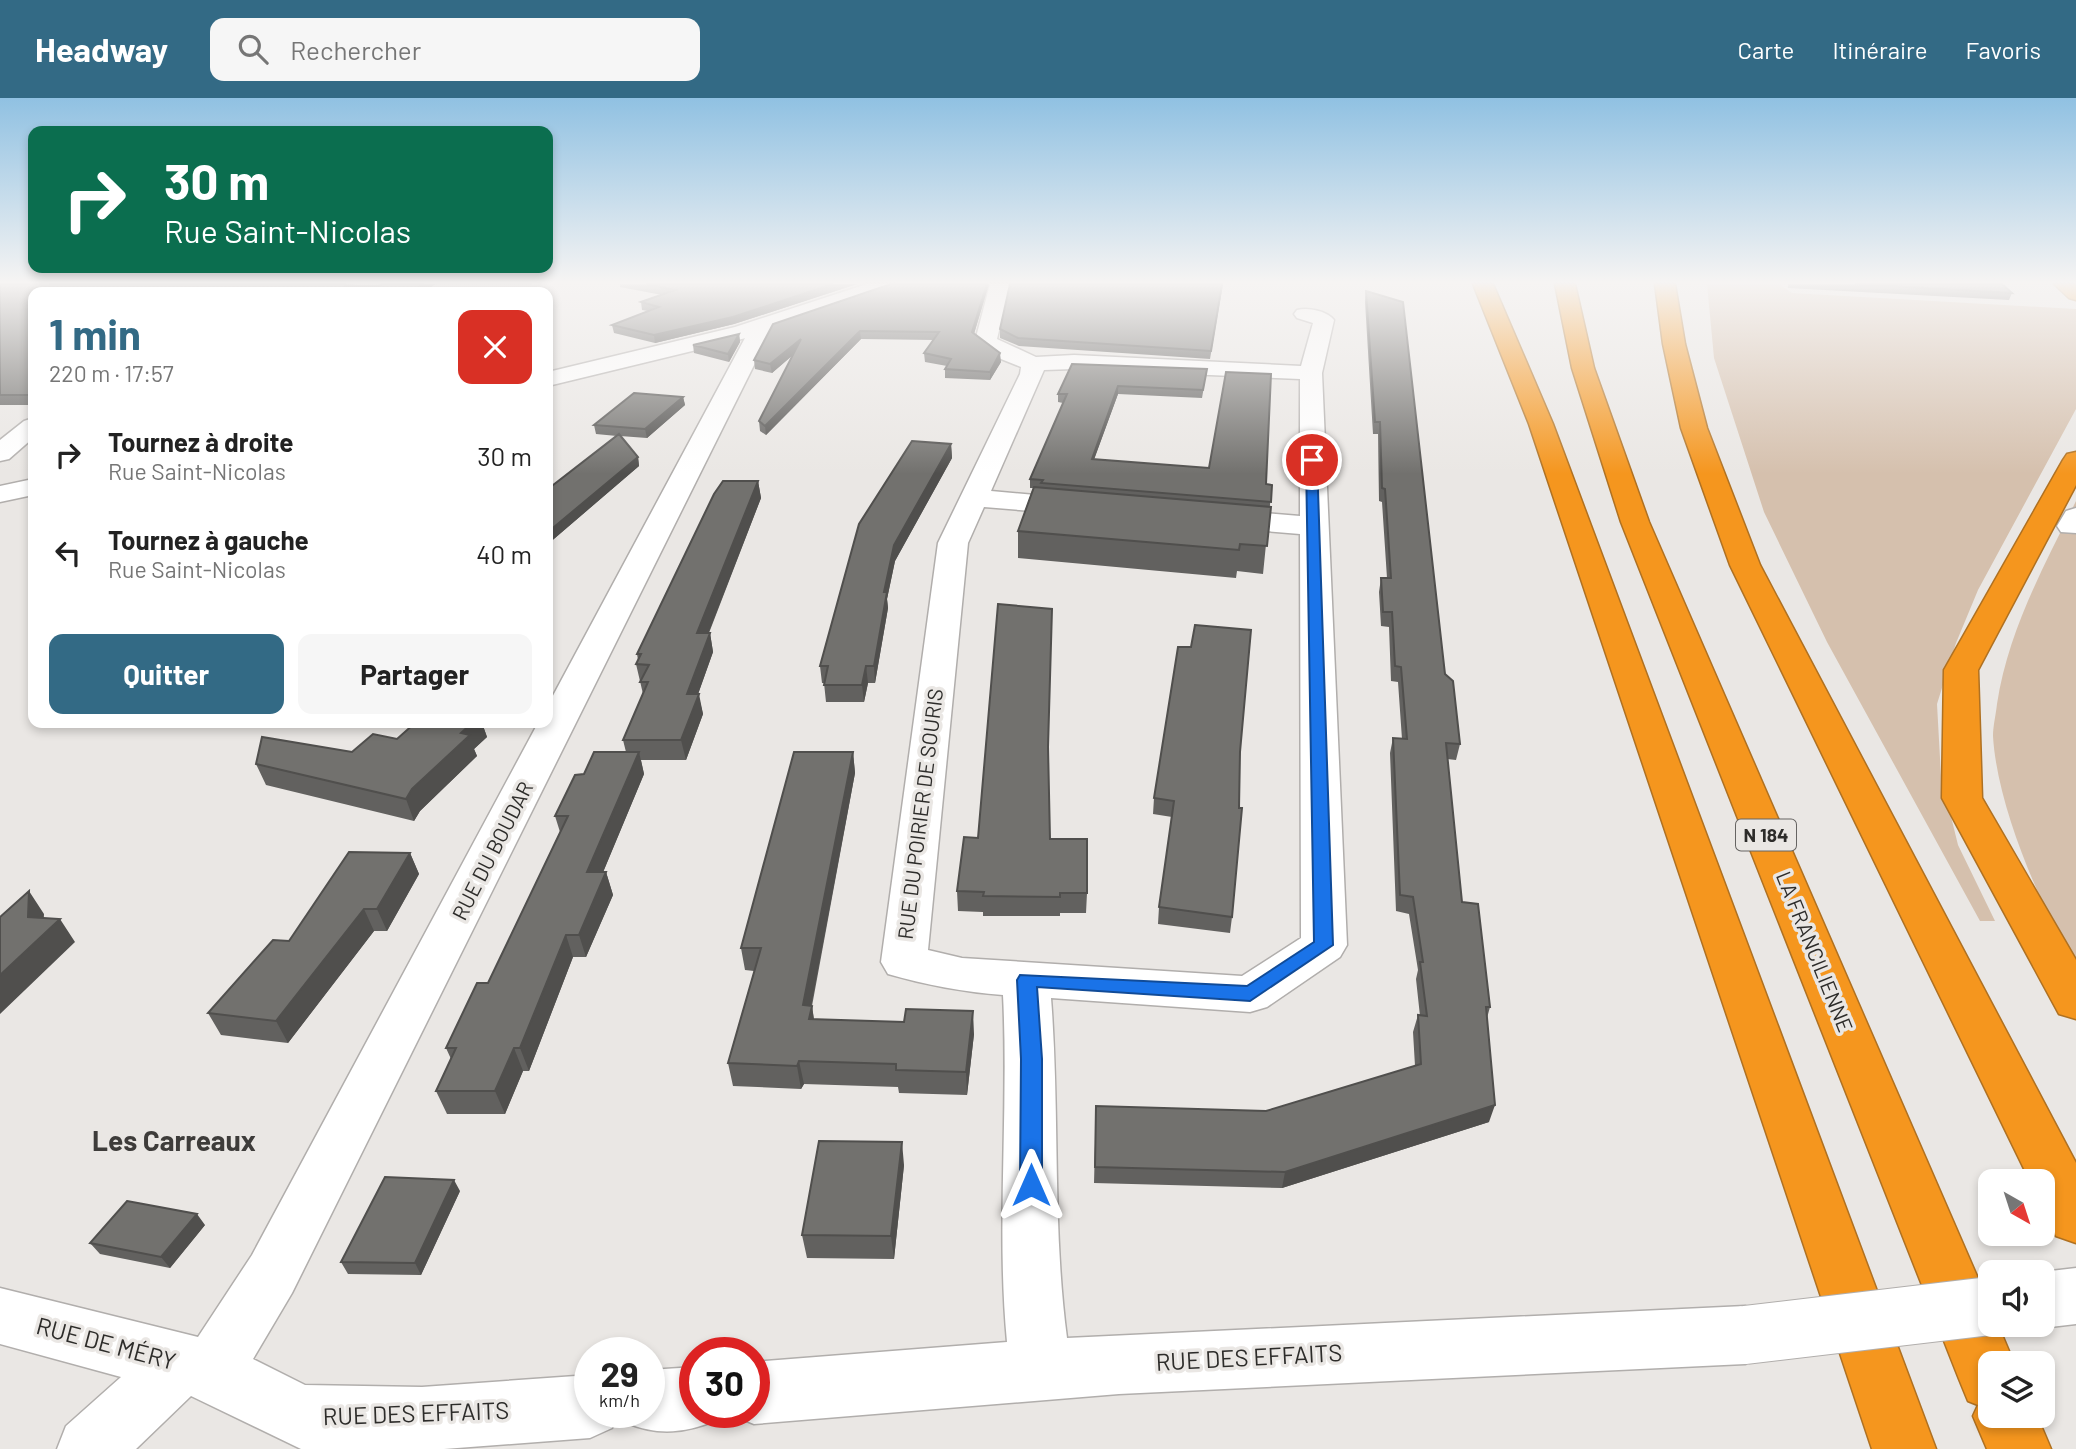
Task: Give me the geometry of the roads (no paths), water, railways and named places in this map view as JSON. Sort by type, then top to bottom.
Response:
[{"type":"highway","points":[[1509,347],[1541,424],[1904,1449]]},
{"type":"highway","name":"LA FRANCILIENNE","points":[[1579,347],[1583,368],[1635,522],[1978,1351]]},
{"type":"highway","points":[[1675,347],[1694,428],[1745,565],[2076,1218]]},
{"type":"highway","points":[[2076,460],[1961,670],[1962,798],[2076,1001]]},
{"type":"highway","points":[[2010,1428],[2019,1449]]},
{"type":"street","points":[[553,378],[675,347]]},
{"type":"street","name":"RUE DU BOUDAR","points":[[89,1449],[196,1367],[279,1262],[752,347]]},
{"type":"street","points":[[996,347],[1033,364],[1074,362],[1311,373]]},
{"type":"street","points":[[1041,1371],[1031,1287],[1031,1059],[1026,980],[1250,993],[1324,945],[1312,526],[1311,373],[1318,347]]},
{"type":"street","name":"RUE DU POIRIER DE SOURIS","points":[[1026,980],[962,975],[904,961],[953,543],[1032,374],[1033,364]]},
{"type":"street","points":[[0,453],[28,430]]},
{"type":"street","points":[[0,494],[28,488]]},
{"type":"street","points":[[975,498],[1102,509]]},
{"type":"street","points":[[1198,516],[1312,526]]},
{"type":"street","points":[[2055,1298],[2076,1296]]},
{"type":"street","name":"RUE DES EFFAITS","points":[[770,1392],[1147,1363],[1745,1335],[1978,1307]]},
{"type":"street","name":"RUE DE MÉRY","points":[[0,1316],[196,1367]]},
{"type":"street","name":"RUE DES EFFAITS","points":[[196,1367],[315,1433],[422,1419],[574,1407]]},
{"type":"district","name":"Les Carreaux","points":[[174,1141]]}]
